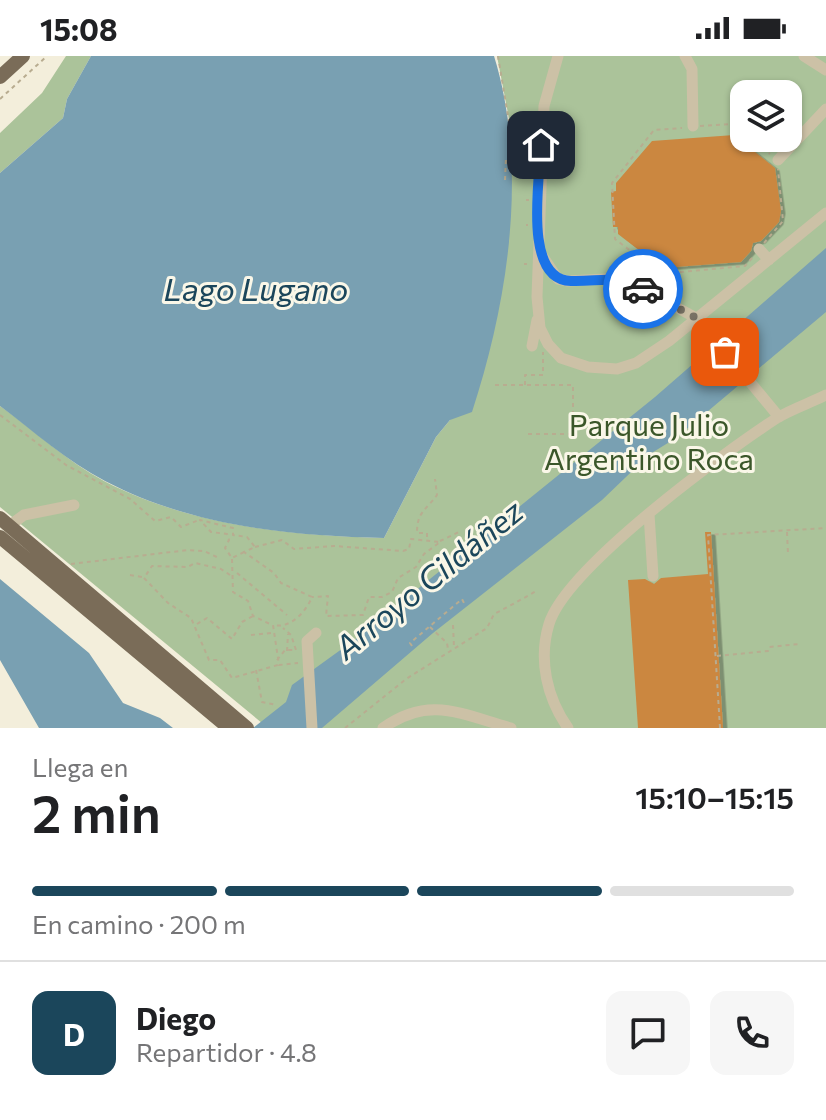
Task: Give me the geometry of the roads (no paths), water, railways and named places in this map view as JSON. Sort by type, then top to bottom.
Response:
[{"type":"main road","points":[[0,77],[23,56]]},
{"type":"main road","points":[[3,527],[54,566],[235,726]]},
{"type":"main road","points":[[3,527],[235,726]]},
{"type":"lane","points":[[532,346],[539,311],[537,247],[544,106],[558,56]]},
{"type":"lane","points":[[685,56],[692,69],[693,126]]},
{"type":"lane","points":[[804,56],[826,70]]},
{"type":"lane","points":[[778,160],[826,109]]},
{"type":"lane","points":[[539,311],[548,344],[561,358],[588,367],[617,369],[636,363],[677,335],[695,317],[826,213]]},
{"type":"lane","points":[[537,247],[551,272],[568,281],[619,279],[695,317],[779,417]]},
{"type":"lane","points":[[759,249],[769,260]]},
{"type":"lane","points":[[671,273],[674,305]]},
{"type":"lane","points":[[568,728],[548,688],[545,643],[549,622],[580,575],[649,514],[779,417],[824,399]]},
{"type":"lane","points":[[3,527],[24,515],[74,505]]},
{"type":"lane","points":[[649,514],[653,576]]},
{"type":"lane","points":[[312,728],[307,641],[316,633]]},
{"type":"lane","points":[[383,728],[411,711],[427,707],[511,728]]},
{"type":"water","name":"Lago Lugano","points":[[91,56],[494,56],[505,99],[512,189],[510,235],[496,326],[472,412],[450,420],[436,437],[384,538],[277,531],[241,526],[172,509],[91,473],[0,406],[0,173],[63,118],[67,99]]},
{"type":"water","name":"Arroyo Cildáñez","points":[[826,248],[826,312],[676,438],[650,454],[602,500],[433,633],[322,728],[253,728],[286,702],[292,685],[357,638],[655,397]]},
{"type":"water","points":[[0,579],[89,653],[123,703],[160,718],[173,728],[39,728],[0,660]]},
{"type":"park label","name":"Parque Julio Argentino Roca","points":[[649,443]]}]
